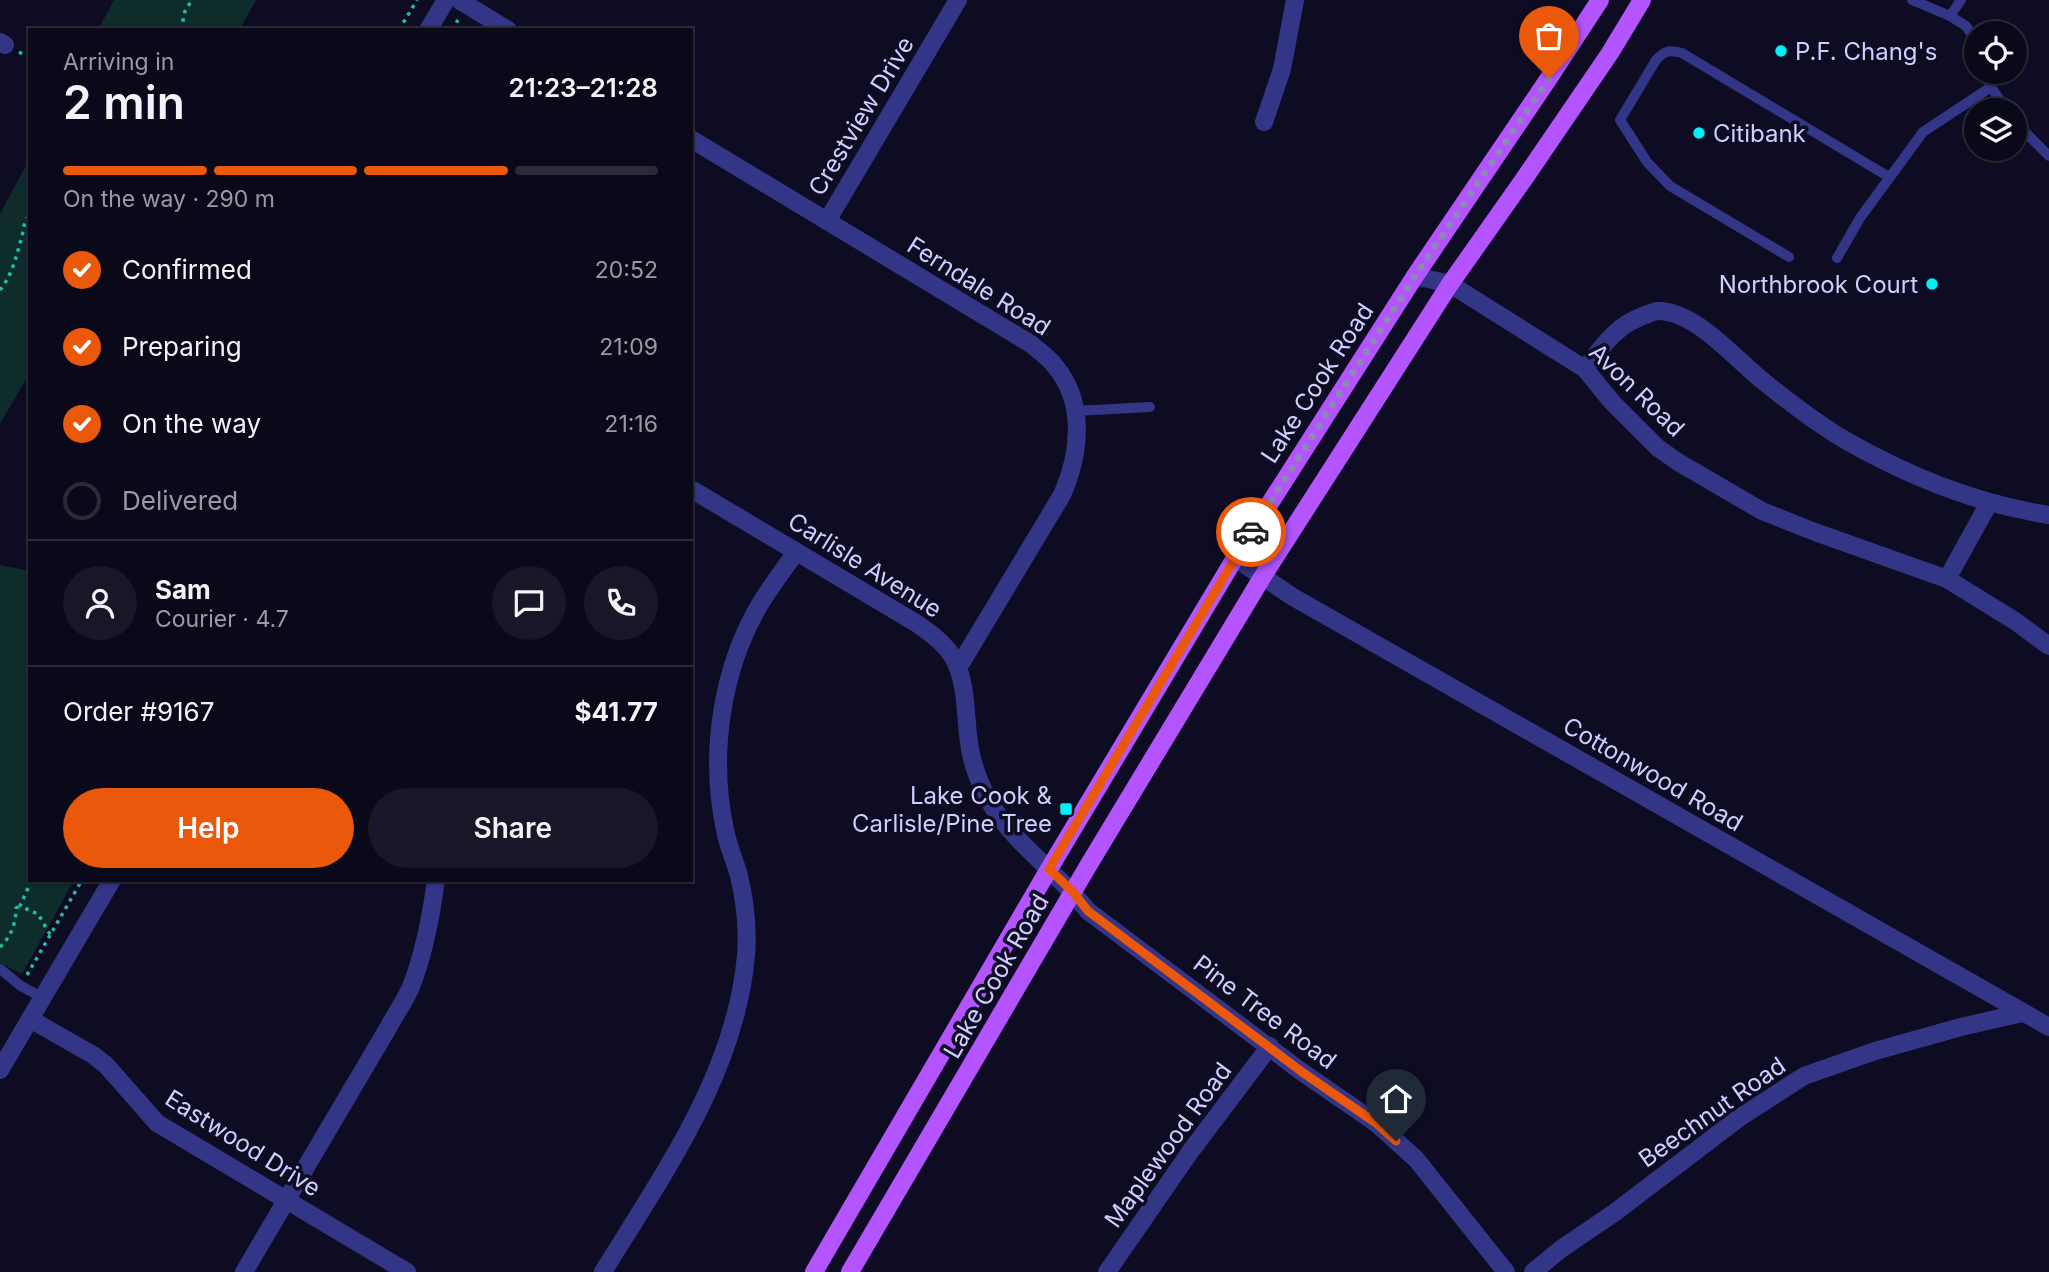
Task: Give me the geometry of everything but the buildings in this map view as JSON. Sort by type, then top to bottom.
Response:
[{"type":"main road","name":"Lake Cook Road","points":[[814,1272],[1049,869],[1235,558],[1415,276],[1600,0]]},
{"type":"main road","name":"Lake Cook Road","points":[[850,1272],[1073,892],[1263,576],[1450,284],[1540,156],[1642,0]]},
{"type":"street","points":[[429,28],[446,0]]},
{"type":"street","points":[[459,0],[505,28]]},
{"type":"street","name":"Crestview Drive","points":[[827,221],[958,0]]},
{"type":"street","points":[[1264,122],[1282,69],[1295,0]]},
{"type":"street","name":"Ferndale Road","points":[[693,140],[1031,344],[1055,366],[1072,393],[1077,450],[1070,477],[1062,495],[958,668]]},
{"type":"street","name":"Avon Road","points":[[1415,276],[1450,284],[1585,369],[1612,402],[1658,448],[1762,511],[1947,579],[2015,621],[2049,646]]},
{"type":"street","points":[[1585,369],[1616,330],[1657,311],[1679,315],[1701,328],[1801,411],[1845,439],[1932,482],[1989,503],[2049,515]]},
{"type":"street","name":"Carlisle Avenue","points":[[693,490],[916,623],[942,642],[954,659],[961,678],[971,755],[988,799],[1013,835],[1073,892]]},
{"type":"street","points":[[1947,579],[1989,503]]},
{"type":"street","points":[[603,1272],[696,1116],[720,1063],[738,1009],[746,954],[745,914],[739,877],[725,831],[719,787],[719,738],[726,690],[740,645],[760,604],[796,552]]},
{"type":"street","name":"Cottonwood Road","points":[[1235,558],[1293,597],[2049,1027]]},
{"type":"street","points":[[0,1070],[111,882]]},
{"type":"street","points":[[244,1272],[410,988],[422,952],[436,882]]},
{"type":"street","name":"Pine Tree Road","points":[[1073,892],[1088,911],[1302,1072],[1376,1123],[1416,1159],[1506,1272]]},
{"type":"street","name":"Beechnut Road","points":[[1533,1272],[1739,1118],[1804,1076],[1875,1051],[2022,1013]]},
{"type":"street","name":"Eastwood Drive","points":[[30,1019],[99,1060],[157,1123],[407,1272]]},
{"type":"street","name":"Maplewood Road","points":[[1107,1272],[1190,1152],[1270,1046]]},
{"type":"lane","points":[[1913,0],[1951,16],[1964,25]]},
{"type":"lane","points":[[1951,16],[1961,0]]},
{"type":"lane","points":[[1789,257],[1670,186],[1647,162],[1620,120],[1662,53],[1670,50],[1682,53],[1889,177]]},
{"type":"lane","points":[[1990,84],[1999,98]]},
{"type":"lane","points":[[1837,258],[1860,218],[1923,132],[1991,87]]},
{"type":"lane","points":[[2027,134],[2049,156]]},
{"type":"lane","points":[[1075,411],[1150,407]]},
{"type":"lane","points":[[0,969],[21,986],[43,998]]},
{"type":"path","points":[[181,28],[185,11],[192,0]]},
{"type":"path","points":[[400,28],[417,0]]},
{"type":"path","points":[[0,290],[8,281],[28,216]]},
{"type":"path","points":[[21,986],[81,882]]},
{"type":"path","points":[[0,947],[14,925],[16,908],[20,906],[28,888]]},
{"type":"path","points":[[20,906],[38,914],[51,936]]},
{"type":"green space","points":[[114,0],[256,0],[240,28],[99,28]]},
{"type":"green space","points":[[28,162],[28,375],[0,424],[0,214]]},
{"type":"green space","points":[[0,565],[28,571],[28,882],[73,882],[22,974],[0,963]]},
{"type":"way so far","points":[[1251,532],[1415,276],[1549,78]]},
{"type":"place","name":"P.F. Chang's","points":[[1781,51]]},
{"type":"place","name":"Citibank","points":[[1699,133]]},
{"type":"place","name":"Northbrook Court","points":[[1932,284]]},
{"type":"place","name":"Lake Cook & Carlisle/Pine Tree","points":[[1066,809]]},
{"type":"route","points":[[1251,532],[1049,869],[1088,911],[1302,1072],[1376,1123],[1396,1141]]}]
